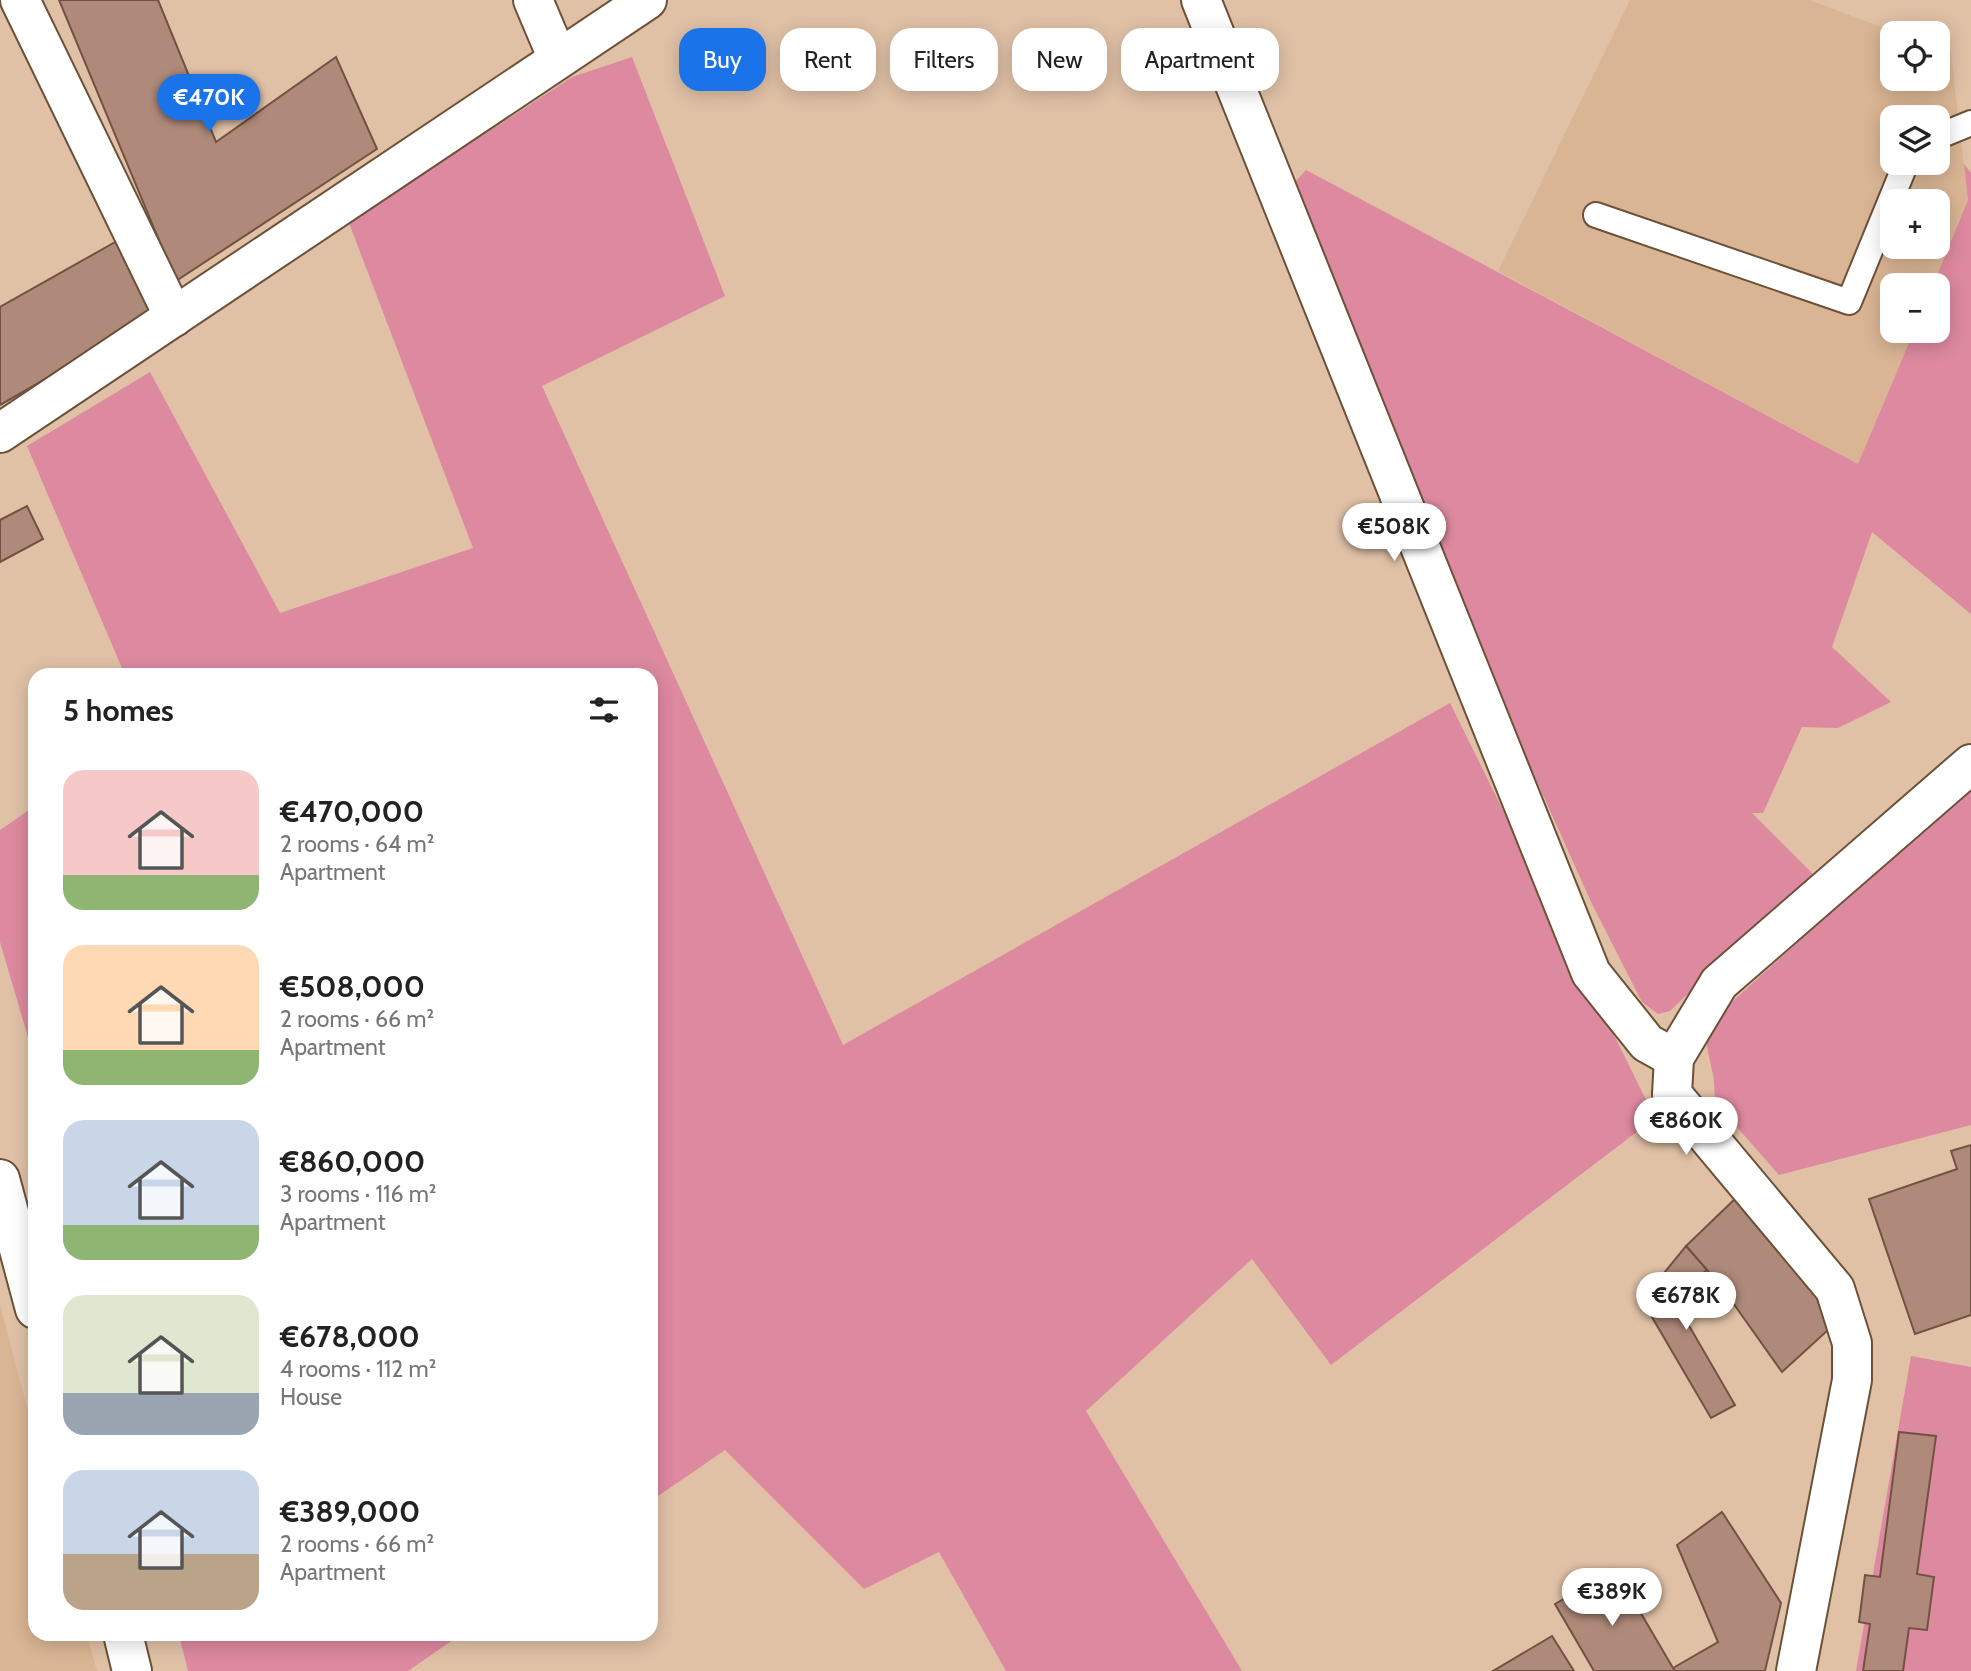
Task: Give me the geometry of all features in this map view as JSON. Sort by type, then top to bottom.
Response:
[{"type":"street","points":[[20,0],[174,317]]},
{"type":"street","points":[[533,0],[558,59]]},
{"type":"street","points":[[0,433],[647,0]]},
{"type":"street","points":[[1201,0],[1591,973],[1647,1043],[1674,1058]]},
{"type":"street","points":[[1796,1671],[1852,1380],[1852,1343],[1835,1289],[1672,1094],[1674,1058],[1719,983],[1971,764]]},
{"type":"street","points":[[0,1179],[28,1283]]},
{"type":"street","points":[[125,1641],[132,1671]]},
{"type":"lane","points":[[1950,132],[1971,123]]},
{"type":"lane","points":[[1596,215],[1849,302],[1901,175]]},
{"type":"shaded area","points":[[1630,0],[1810,0],[1880,27],[1880,91],[1950,91],[1951,54],[1968,200],[1950,244],[1950,189],[1880,189],[1880,259],[1944,259],[1938,273],[1880,273],[1880,343],[1909,343],[1858,464],[1498,271]]},
{"type":"shaded area","points":[[632,57],[725,296],[542,386],[843,1045],[1450,703],[1655,1118],[1331,1365],[1252,1259],[1086,1411],[1242,1671],[1006,1671],[939,1552],[864,1589],[725,1450],[658,1496],[658,668],[122,668],[27,446],[150,372],[280,613],[473,548],[349,223],[572,77]]},
{"type":"shaded area","points":[[1964,164],[1971,173],[1971,614],[1872,532],[1832,647],[1891,702],[1838,728],[1802,727],[1763,813],[1752,813],[1813,874],[1670,1011],[1658,1014],[1642,1002],[1592,904],[1481,657],[1295,182],[1306,170],[1858,464],[1909,343],[1950,343],[1950,273],[1938,273],[1944,259],[1950,259],[1950,244],[1968,200]]},
{"type":"shaded area","points":[[1971,785],[1971,1125],[1779,1175],[1715,1102],[1714,1080],[1705,1037],[1723,1010]]},
{"type":"shaded area","points":[[28,811],[28,1037],[0,942],[0,830]]},
{"type":"shaded area","points":[[0,1305],[28,1411],[28,1641],[89,1641],[97,1671],[0,1671]]},
{"type":"shaded area","points":[[1911,1356],[1971,1367],[1971,1671],[1856,1671]]},
{"type":"shaded area","points":[[181,1641],[451,1641],[408,1671],[188,1671]]},
{"type":"building","points":[[59,0],[158,0],[216,142],[336,57],[377,149],[176,281]]},
{"type":"building","points":[[117,241],[159,314],[0,405],[0,307]]},
{"type":"building","points":[[27,506],[43,539],[0,562],[0,520]]},
{"type":"building","points":[[1971,1145],[1971,1315],[1915,1334],[1869,1199],[1957,1169],[1951,1151]]},
{"type":"building","points":[[1738,1196],[1809,1275],[1828,1330],[1782,1372],[1721,1286],[1686,1246]]},
{"type":"building","points":[[1686,1246],[1707,1270],[1673,1298],[1735,1405],[1711,1418],[1642,1300]]},
{"type":"building","points":[[1899,1432],[1936,1436],[1917,1574],[1934,1577],[1927,1630],[1909,1628],[1903,1671],[1863,1671],[1870,1624],[1859,1622],[1865,1575],[1880,1577]]},
{"type":"building","points":[[1722,1512],[1781,1603],[1765,1671],[1675,1671],[1673,1668],[1718,1642],[1677,1545]]},
{"type":"building","points":[[1615,1569],[1675,1671],[1594,1671],[1555,1604]]},
{"type":"building","points":[[1552,1636],[1574,1671],[1493,1671]]}]
